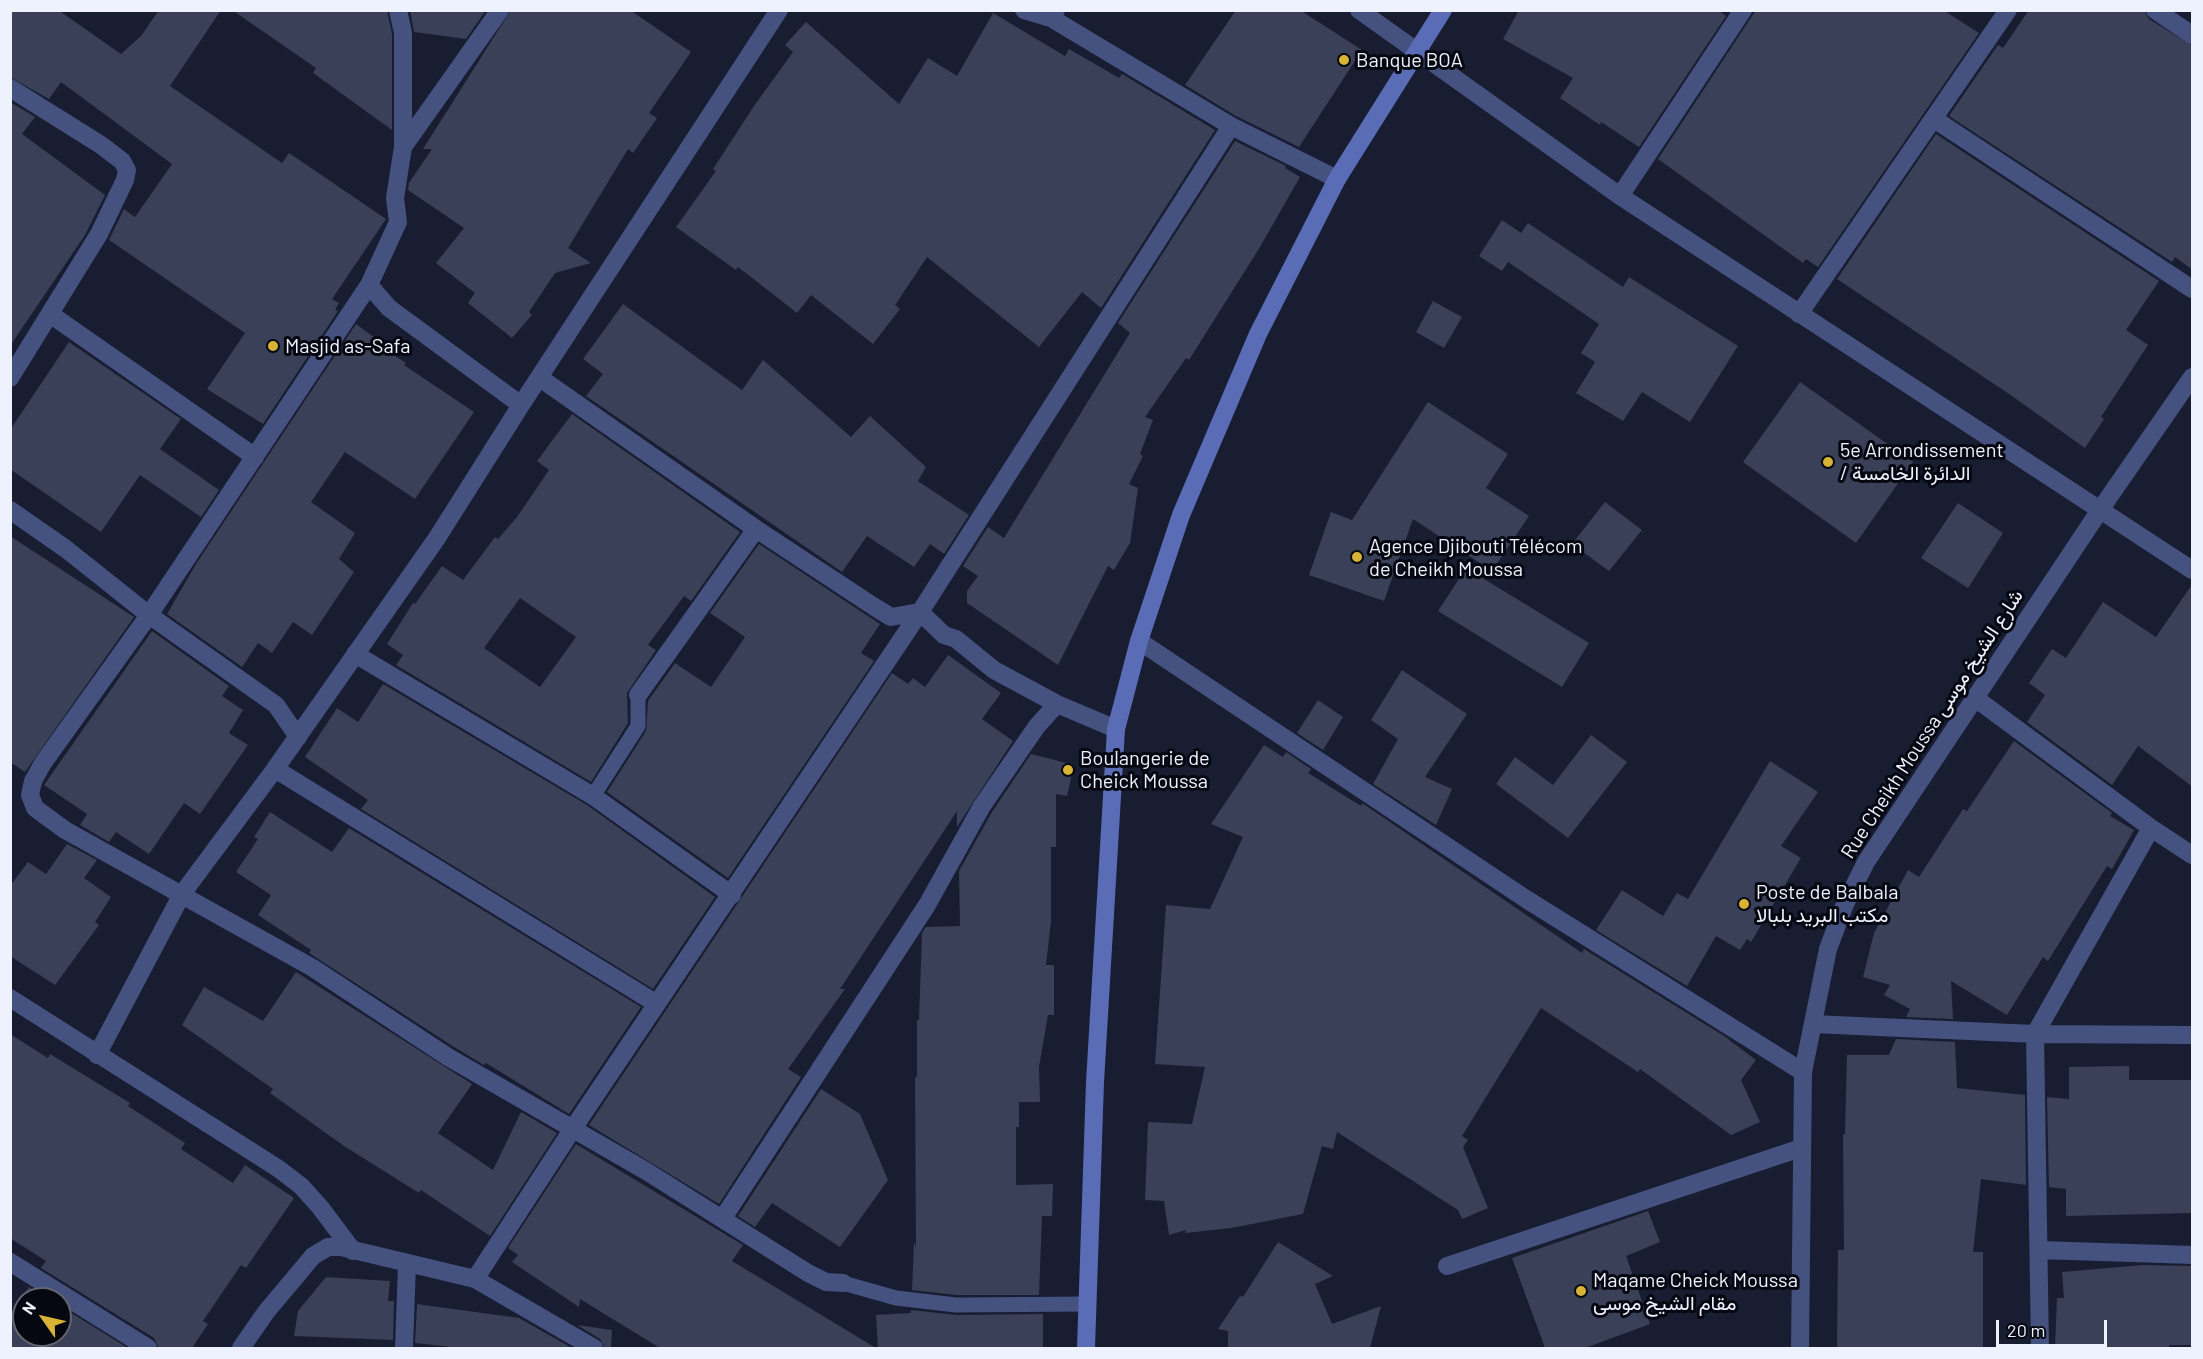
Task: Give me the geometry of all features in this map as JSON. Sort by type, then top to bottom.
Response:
[{"type":"main road","points":[[1086,1348],[1095,1082],[1116,729],[1139,641],[1181,515],[1258,334],[1337,179],[1443,10]]},
{"type":"street","points":[[398,10],[403,33],[403,147],[395,198],[398,222],[369,285],[149,615],[43,763],[33,781],[30,795],[35,808],[47,819],[314,968],[448,1058],[723,1218],[808,1273],[826,1282],[843,1283]]},
{"type":"street","points":[[403,147],[500,10]]},
{"type":"street","points":[[97,1055],[182,894],[276,769],[437,538],[521,405],[779,10]]},
{"type":"street","points":[[1024,10],[1054,14],[1231,126],[1337,179]]},
{"type":"street","points":[[1359,10],[1620,196],[2193,570]]},
{"type":"street","points":[[1620,196],[1743,10]]},
{"type":"street","points":[[1800,314],[2008,10]]},
{"type":"street","points":[[2155,10],[2193,35]]},
{"type":"street","points":[[10,88],[101,145],[122,161],[127,170],[125,180],[99,234],[10,378]]},
{"type":"street","points":[[1934,119],[2193,289]]},
{"type":"street","points":[[475,1279],[572,1130],[920,612],[1231,126]]},
{"type":"street","points":[[369,285],[389,308],[521,405]]},
{"type":"street","points":[[50,314],[255,457]]},
{"type":"street","name":"Rue Cheikh Moussa شارع الشيخ موسى","points":[[1800,1348],[1803,1072],[1828,949],[1866,862],[2100,510],[2193,377]]},
{"type":"street","points":[[540,378],[756,529],[891,617],[920,612]]},
{"type":"street","points":[[10,510],[66,549],[149,615],[276,705],[298,737]]},
{"type":"street","points":[[638,695],[756,529]]},
{"type":"street","points":[[920,612],[944,635],[956,639],[994,669],[1057,704],[1116,729]]},
{"type":"street","points":[[1139,641],[1526,899],[1803,1072]]},
{"type":"street","points":[[355,654],[592,796],[732,895]]},
{"type":"street","points":[[1975,698],[2151,828],[2193,855]]},
{"type":"street","points":[[723,1218],[927,905],[982,806],[1037,726],[1057,704]]},
{"type":"street","points":[[276,769],[657,1004]]},
{"type":"street","points":[[2040,1348],[2035,1034],[2151,828]]},
{"type":"street","points":[[10,999],[279,1168],[302,1186],[353,1251]]},
{"type":"street","points":[[1813,1024],[2035,1034],[2193,1035]]},
{"type":"street","points":[[1448,1266],[1802,1148]]},
{"type":"street","points":[[241,1348],[266,1312],[313,1256],[328,1247],[475,1279],[594,1348]]},
{"type":"street","points":[[2040,1250],[2193,1255]]},
{"type":"street","points":[[10,1263],[148,1348]]},
{"type":"street","points":[[404,1348],[407,1264]]},
{"type":"lane","points":[[592,796],[638,726],[638,695]]},
{"type":"lane","points":[[843,1283],[896,1298],[956,1305],[1087,1304]]},
{"type":"building","points":[[10,10],[58,10],[121,54],[141,36],[159,10],[221,10],[170,86],[282,163],[289,153],[386,219],[332,299],[339,303],[335,310],[338,311],[263,424],[207,389],[245,333],[109,240],[124,209],[135,217],[172,164],[61,82],[49,99],[10,77]]},
{"type":"building","points":[[232,10],[387,10],[392,34],[392,130],[313,73],[316,68]]},
{"type":"building","points":[[410,10],[486,10],[466,39],[414,32]]},
{"type":"building","points":[[511,10],[630,10],[691,52],[649,113],[657,118],[633,153],[628,149],[568,248],[591,263],[555,273],[529,312],[532,315],[512,338],[468,303],[475,293],[436,263],[464,228],[408,190],[409,183],[432,149],[423,149]]},
{"type":"building","points":[[1236,10],[1300,10],[1362,50],[1299,147],[1236,116],[1185,85]]},
{"type":"building","points":[[1519,10],[1718,10],[1726,16],[1639,147],[1601,122],[1600,125],[1560,98],[1573,78],[1503,39]]},
{"type":"building","points":[[1756,10],[1943,10],[1979,33],[1818,267],[1806,259],[1803,263],[1658,159]]},
{"type":"building","points":[[2029,10],[2144,10],[2149,19],[2193,46],[2193,270],[2175,257],[2172,262],[1949,116],[1998,45],[2003,48]]},
{"type":"building","points":[[993,13],[1065,56],[1069,49],[1119,78],[1122,74],[1215,130],[1101,308],[1082,292],[1039,347],[927,257],[895,305],[900,309],[873,344],[811,295],[797,313],[738,267],[736,270],[676,227],[716,171],[713,169],[754,106],[793,52],[785,45],[806,22],[899,104],[928,58],[957,76]]},
{"type":"building","points":[[10,102],[35,117],[22,134],[105,195],[85,235],[10,346]]},
{"type":"building","points":[[1936,134],[2159,281],[2126,330],[2148,345],[2101,417],[2104,419],[2085,448],[2012,396],[1837,279]]},
{"type":"building","points":[[1235,141],[1286,166],[1285,168],[1300,177],[1260,247],[1189,360],[1186,358],[1145,417],[1153,420],[1140,454],[1143,456],[1129,484],[1138,488],[1130,543],[1114,570],[1108,566],[1058,665],[967,603],[967,591],[978,576],[963,566],[988,527],[1004,538],[1130,333],[1118,323]]},
{"type":"building","points":[[1502,220],[1521,233],[1528,223],[1623,287],[1629,277],[1738,346],[1690,422],[1642,392],[1623,421],[1576,393],[1595,362],[1581,353],[1599,324],[1508,262],[1502,271],[1479,256]]},
{"type":"building","points":[[1433,301],[1462,317],[1444,348],[1416,332]]},
{"type":"building","points":[[623,304],[742,390],[763,360],[851,437],[870,416],[926,467],[918,481],[969,515],[944,554],[930,544],[914,567],[867,536],[842,572],[586,396],[603,374],[583,359]]},
{"type":"building","points":[[356,324],[382,343],[380,346],[406,363],[404,365],[474,412],[415,499],[345,452],[311,502],[355,533],[339,559],[354,572],[312,635],[293,622],[272,653],[258,643],[242,667],[167,614],[196,564]]},
{"type":"building","points":[[69,342],[181,419],[160,449],[219,490],[201,517],[140,475],[101,532],[10,469],[10,430]]},
{"type":"building","name":"5e Arrondissement / الدائرة الخامسة","points":[[1800,382],[1913,462],[1856,543],[1743,462]]},
{"type":"building","points":[[1428,402],[1508,454],[1486,488],[1529,516],[1492,571],[1413,519],[1384,601],[1309,575],[1331,512],[1352,520]]},
{"type":"building","points":[[572,414],[740,532],[691,601],[684,596],[648,645],[656,650],[627,693],[628,723],[591,782],[396,665],[403,655],[387,644],[413,603],[415,604],[442,566],[463,580],[495,537],[498,539],[517,517],[549,470],[537,461]],"holes":[[[520,598],[576,637],[540,687],[484,648]]]},
{"type":"building","points":[[1605,502],[1642,530],[1609,571],[1572,544]]},
{"type":"building","points":[[1958,503],[2003,533],[1968,588],[1921,558]]},
{"type":"building","points":[[10,536],[134,617],[25,772],[10,762]]},
{"type":"building","points":[[759,544],[880,624],[861,653],[874,661],[728,878],[607,792],[646,731],[648,701],[675,663],[711,687],[745,637],[710,613]]},
{"type":"building","points":[[1466,568],[1589,643],[1562,687],[1438,611]]},
{"type":"building","points":[[2193,583],[2193,787],[2138,746],[2112,785],[2027,722],[2045,695],[2029,683],[2052,649],[2066,658],[2103,602],[2156,637]]},
{"type":"building","points":[[152,631],[229,686],[222,696],[243,710],[229,733],[248,745],[200,814],[184,803],[149,854],[116,832],[109,842],[80,825],[87,814],[44,785]]},
{"type":"building","points":[[948,655],[1001,693],[982,719],[1013,741],[957,827],[957,811],[840,989],[845,989],[788,1069],[801,1077],[719,1204],[589,1125],[892,673],[908,684],[913,678],[925,687]]},
{"type":"building","points":[[1402,670],[1467,714],[1425,777],[1452,789],[1436,825],[1373,784],[1398,739],[1371,720]]},
{"type":"building","points":[[383,684],[587,805],[715,897],[653,989],[361,809],[368,800],[305,757],[337,708],[358,722]]},
{"type":"building","points":[[1318,700],[1343,717],[1323,750],[1297,733]]},
{"type":"building","points":[[1591,735],[1627,762],[1568,838],[1496,784],[1515,757],[1553,785]]},
{"type":"building","points":[[2014,741],[2112,813],[2110,816],[2134,830],[2112,869],[2107,866],[2048,961],[2043,957],[2007,1015],[1951,981],[1953,1019],[1906,1017],[1910,1009],[1884,995],[1890,985],[1863,977],[1874,933],[1908,870],[1919,877],[1963,809],[1967,811]]},
{"type":"building","points":[[1264,745],[1283,757],[1286,752],[1311,769],[1308,773],[1361,806],[1362,803],[1582,953],[1584,949],[1724,1036],[1756,1060],[1741,1080],[1760,1122],[1731,1135],[1640,1069],[1638,1072],[1541,1008],[1462,1136],[1468,1140],[1463,1147],[1488,1208],[1462,1219],[1458,1210],[1337,1132],[1333,1149],[1322,1146],[1303,1214],[1231,1228],[1185,1233],[1186,1230],[1169,1235],[1164,1201],[1145,1200],[1148,1122],[1192,1124],[1205,1067],[1155,1064],[1166,905],[1210,909],[1243,837],[1211,824]]},
{"type":"building","points":[[1031,754],[1074,765],[1067,796],[1056,794],[1056,847],[1051,847],[1051,921],[1046,965],[1054,965],[1054,1015],[1048,1015],[1039,1067],[1040,1102],[1019,1102],[1019,1127],[1016,1127],[1016,1185],[1053,1184],[1052,1216],[1042,1216],[1039,1295],[957,1295],[912,1290],[914,1242],[916,1247],[915,1077],[917,1077],[917,1020],[919,1020],[922,933],[926,927],[960,926],[959,871],[992,812]]},
{"type":"building","points":[[1770,761],[1818,792],[1781,846],[1801,858],[1751,942],[1747,939],[1740,950],[1716,936],[1687,986],[1596,930],[1622,890],[1663,916],[1677,893],[1688,899]]},
{"type":"building","points":[[270,812],[332,852],[349,828],[641,1007],[569,1114],[486,1063],[484,1065],[454,1047],[309,953],[311,950],[258,915],[271,895],[236,872],[258,839],[254,837]]},
{"type":"building","points":[[67,844],[97,860],[84,878],[111,897],[95,922],[99,925],[55,985],[10,956],[10,886],[28,862],[46,874]]},
{"type":"building","points":[[296,972],[472,1084],[438,1133],[493,1170],[521,1112],[557,1133],[490,1236],[421,1190],[419,1193],[344,1146],[270,1093],[273,1089],[182,1025],[204,987],[263,1021]]},
{"type":"building","points":[[10,1034],[48,1058],[50,1054],[130,1103],[128,1106],[185,1143],[181,1149],[233,1183],[245,1165],[294,1198],[246,1268],[241,1265],[203,1321],[208,1324],[192,1348],[159,1348],[154,1338],[41,1268],[46,1261],[10,1238]]},
{"type":"building","points":[[1896,1039],[1955,1042],[1957,1088],[2025,1095],[2026,1185],[1981,1179],[1973,1252],[1983,1252],[1983,1348],[1837,1348],[1838,1250],[1844,1250],[1843,1135],[1845,1134],[1847,1055],[1889,1055]]},
{"type":"building","points":[[2129,1066],[2129,1080],[2193,1080],[2193,1213],[2066,1216],[2066,1189],[2049,1187],[2047,1097],[2069,1099],[2069,1067]]},
{"type":"building","points":[[821,1089],[860,1114],[888,1180],[840,1247],[772,1203],[755,1227],[738,1216]]},
{"type":"building","points":[[576,1144],[743,1245],[732,1261],[876,1348],[660,1348],[580,1299],[579,1307],[512,1262],[518,1255],[508,1248]]},
{"type":"building","name":"Maqame Cheick Moussa مقام الشيخ موسى","points":[[1648,1211],[1660,1242],[1626,1256],[1650,1324],[1585,1348],[1545,1348],[1512,1258]]},
{"type":"building","points":[[1278,1242],[1333,1276],[1315,1284],[1332,1324],[1381,1306],[1370,1348],[1228,1348],[1228,1331],[1218,1329],[1240,1296],[1243,1297]]},
{"type":"building","points":[[2143,1265],[2193,1266],[2193,1345],[2169,1345],[2169,1348],[2055,1348],[2057,1298],[2064,1298],[2062,1272]]},
{"type":"building","points":[[326,1277],[390,1281],[388,1301],[394,1301],[393,1340],[294,1336],[298,1311]]},
{"type":"building","points":[[417,1304],[519,1318],[572,1348],[461,1348],[415,1343]]},
{"type":"building","points":[[911,1310],[956,1315],[1043,1314],[1043,1348],[878,1348],[876,1315],[911,1313]]},
{"type":"building","points":[[12,1312],[12,1347],[72,1347],[72,1313],[128,1348],[10,1348],[10,1315]]},
{"type":"building","points":[[577,1325],[612,1330],[611,1348],[605,1348],[600,1339]]},
{"type":"place","name":"Banque BOA","points":[[1344,60]]},
{"type":"place","name":"Masjid as-Safa","points":[[273,346]]},
{"type":"place","name":"5e Arrondissement / الدائرة الخامسة","points":[[1828,462]]},
{"type":"place","name":"Agence Djibouti Télécom de Cheikh Moussa","points":[[1357,557]]},
{"type":"place","name":"Boulangerie de Cheick Moussa","points":[[1068,770]]},
{"type":"place","name":"Poste de Balbala مكتب البريد بلبالا","points":[[1744,904]]},
{"type":"place","name":"Maqame Cheick Moussa مقام الشيخ موسى","points":[[1581,1291]]}]
